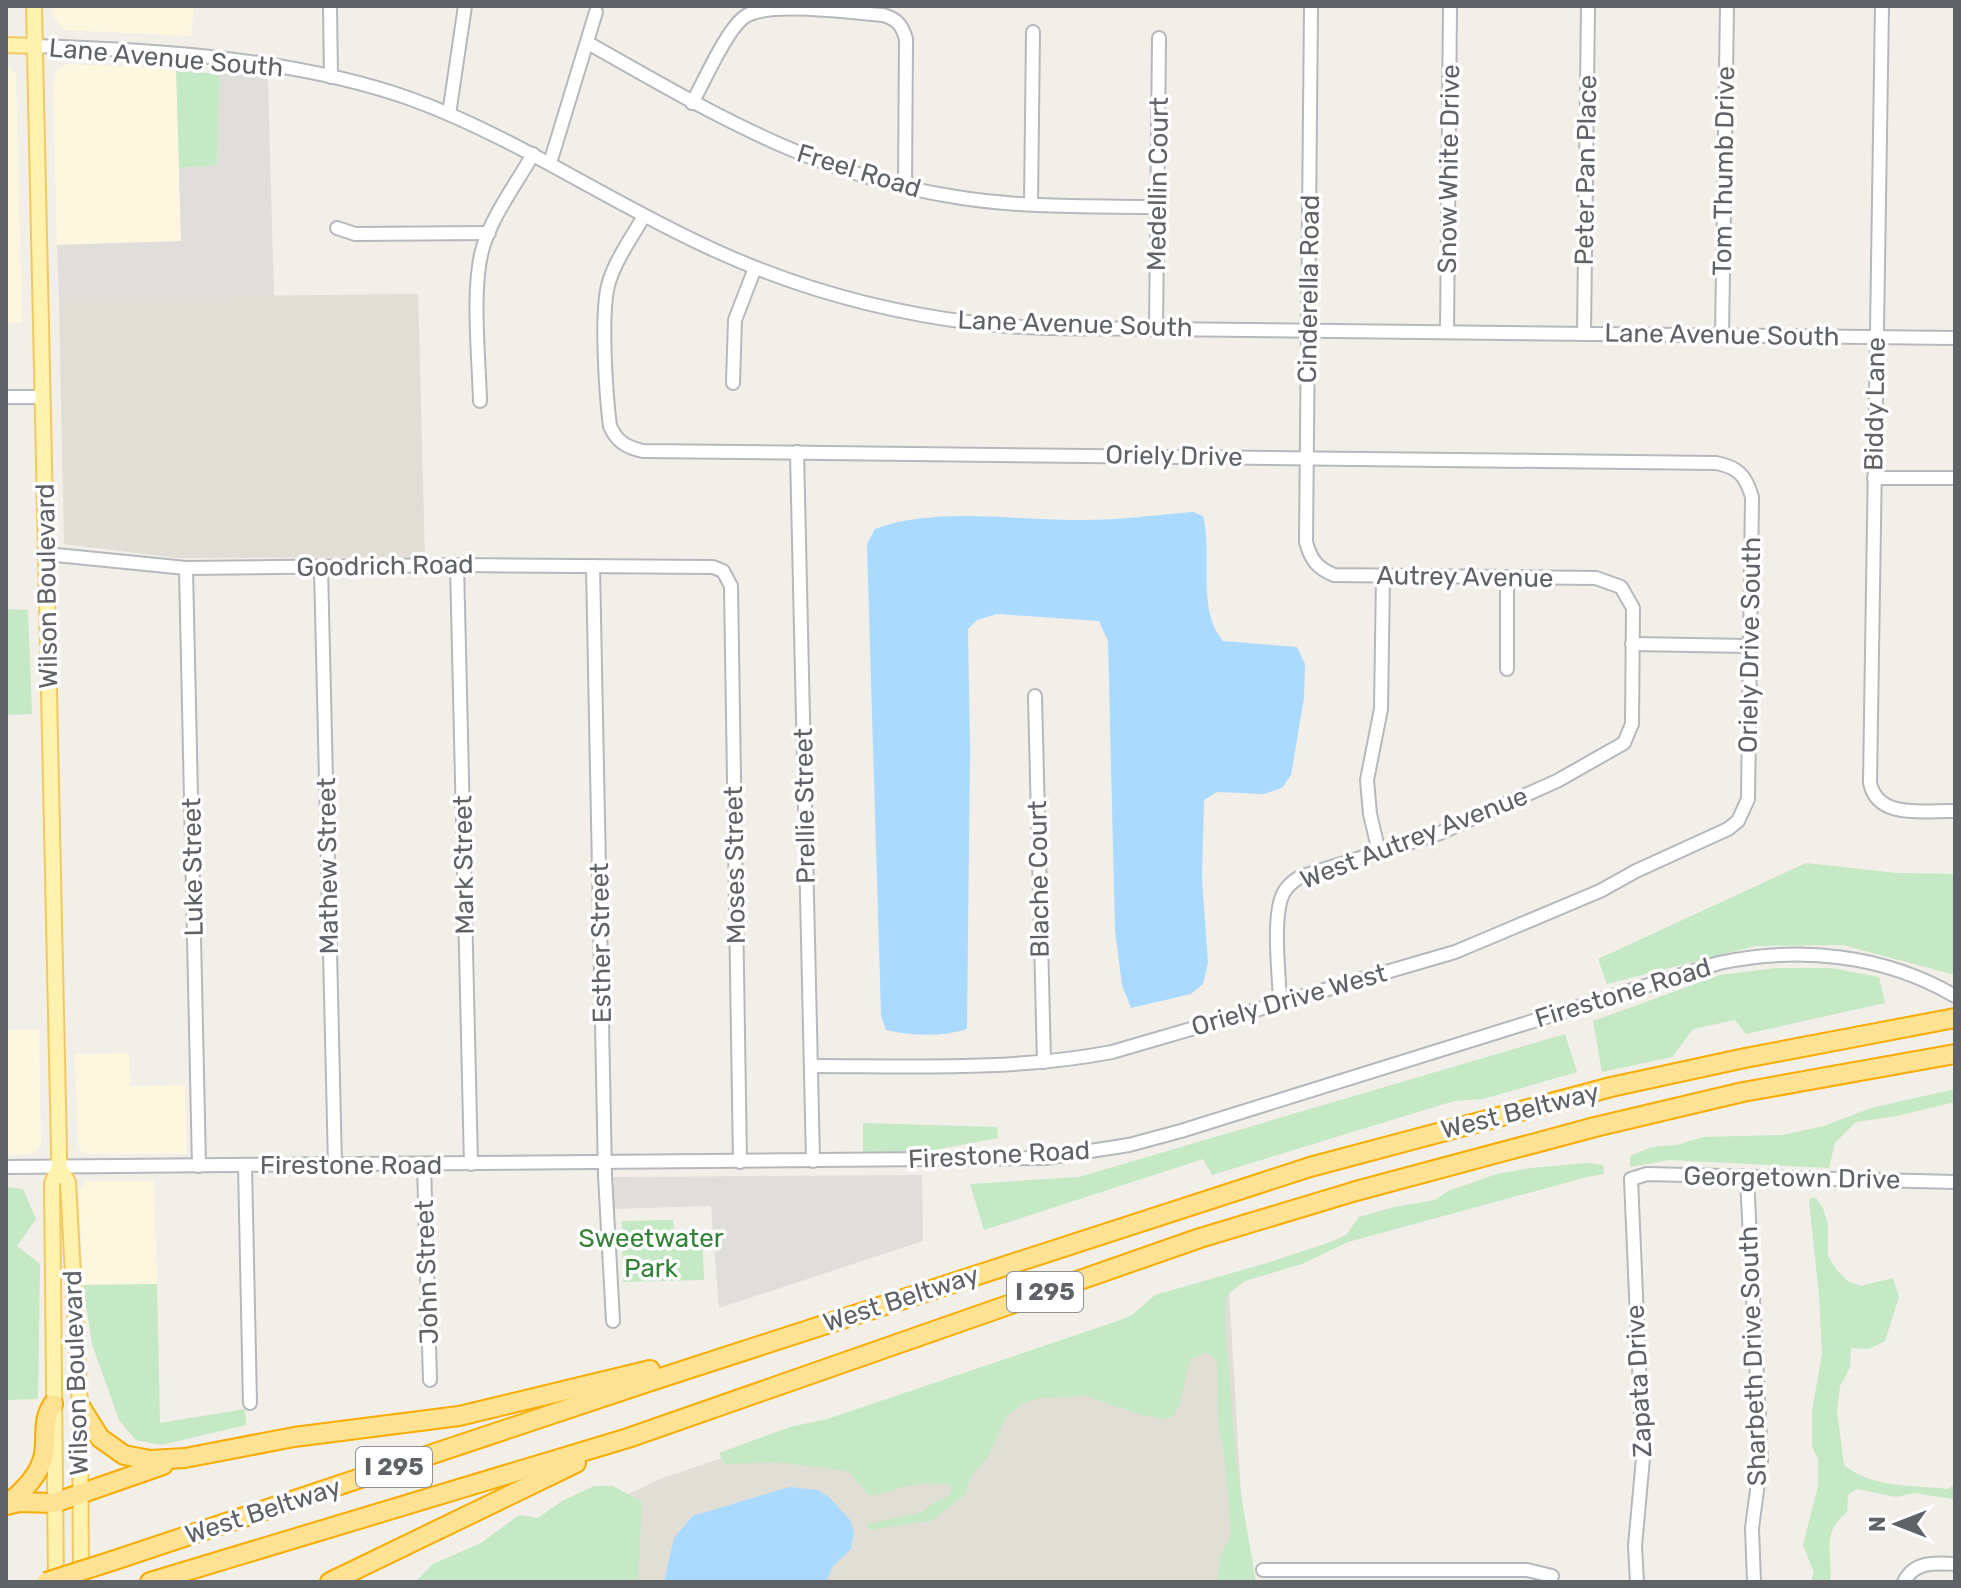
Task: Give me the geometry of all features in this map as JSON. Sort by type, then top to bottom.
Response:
[{"type":"highway","name":"West Beltway","points":[[46,1582],[1118,1228],[1392,1144],[1611,1087],[1955,1018]]},
{"type":"highway","name":"West Beltway","points":[[150,1582],[628,1438],[1200,1238],[1356,1191],[1595,1127],[1743,1092],[1955,1054]]},
{"type":"highway","points":[[80,1406],[100,1438],[124,1455],[150,1460],[185,1458],[294,1437],[459,1416],[654,1369],[676,1373]]},
{"type":"highway","points":[[6,1505],[24,1489],[41,1465],[46,1419],[53,1404]]},
{"type":"highway","points":[[330,1582],[628,1438]]},
{"type":"highway","points":[[6,1505],[20,1502],[54,1503],[185,1458]]},
{"type":"main road","name":"Wilson Boulevard","points":[[34,6],[59,1167],[52,1183],[56,1582]]},
{"type":"main road","name":"Lane Avenue South","points":[[6,45],[35,46]]},
{"type":"main road","name":"Wilson Boulevard","points":[[59,1167],[68,1182],[80,1406],[81,1582]]},
{"type":"street","points":[[330,6],[331,77]]},
{"type":"street","points":[[449,114],[465,6]]},
{"type":"street","name":"Cinderella Road","points":[[1311,6],[1306,542],[1310,557],[1320,569]]},
{"type":"street","name":"Snow White Drive","points":[[1447,332],[1450,6]]},
{"type":"street","name":"Peter Pan Place","points":[[1584,334],[1588,6]]},
{"type":"street","name":"Tom Thumb Drive","points":[[1722,336],[1727,6]]},
{"type":"street","name":"Biddy Lane","points":[[1882,6],[1870,783],[1876,800],[1885,807],[1955,811]]},
{"type":"street","points":[[692,103],[733,30],[749,13],[771,7],[883,15],[900,23],[906,39],[905,187]]},
{"type":"street","points":[[550,163],[596,12]]},
{"type":"street","points":[[1031,204],[1033,32]]},
{"type":"street","name":"Medellin Court","points":[[1156,329],[1159,38]]},
{"type":"street","name":"Freel Road","points":[[588,43],[744,130],[832,167],[955,197],[1031,204],[1157,207]]},
{"type":"street","name":"Lane Avenue South","points":[[35,46],[242,60],[331,77],[409,99],[449,114],[533,154],[644,216],[755,268],[845,299],[932,317],[1026,327],[1955,338]]},
{"type":"street","points":[[480,401],[478,270],[489,233],[533,154]]},
{"type":"street","name":"Oriely Drive","points":[[644,216],[616,266],[607,292],[608,415],[613,434],[629,447],[643,451],[1716,463],[1738,470]]},
{"type":"street","points":[[337,228],[355,234],[489,233]]},
{"type":"street","points":[[733,383],[735,320],[755,268]]},
{"type":"street","points":[[6,397],[43,397]]},
{"type":"street","name":"Prellie Street","points":[[797,452],[813,1161]]},
{"type":"street","name":"Oriely Drive South","points":[[1738,470],[1748,481],[1752,497],[1748,799],[1738,821]]},
{"type":"street","points":[[1874,478],[1955,478]]},
{"type":"street","name":"Goodrich Road","points":[[46,554],[186,568],[457,565],[713,567],[723,571]]},
{"type":"street","name":"Mark Street","points":[[457,565],[471,1164]]},
{"type":"street","name":"Esther Street","points":[[593,566],[605,1163],[613,1321]]},
{"type":"street","name":"Mathew Street","points":[[321,567],[335,1165]]},
{"type":"street","name":"Luke Street","points":[[186,568],[199,1166]]},
{"type":"street","name":"Autrey Avenue","points":[[1320,569],[1334,575],[1596,578],[1621,587],[1633,608],[1632,644]]},
{"type":"street","name":"Moses Street","points":[[723,571],[731,586],[740,1162]]},
{"type":"street","points":[[1379,852],[1370,814],[1367,780],[1381,709],[1383,576]]},
{"type":"street","points":[[1507,577],[1507,669]]},
{"type":"street","points":[[1632,644],[1750,646]]},
{"type":"street","name":"West Autrey Avenue","points":[[1280,1001],[1278,912],[1285,890],[1300,877],[1440,833],[1557,781],[1624,743],[1632,724],[1632,644]]},
{"type":"street","name":"Blache Court","points":[[1035,696],[1044,1062]]},
{"type":"street","name":"Oriely Drive West","points":[[811,1066],[973,1066],[1044,1062],[1112,1052],[1455,952],[1600,891],[1738,821]]},
{"type":"street","name":"Firestone Road","points":[[6,1167],[1045,1158],[1106,1149],[1181,1131],[1719,963],[1757,956],[1807,954],[1853,959],[1918,977],[1955,996]]},
{"type":"street","name":"John Street","points":[[424,1164],[430,1380]]},
{"type":"street","points":[[245,1166],[250,1403]]},
{"type":"street","name":"Georgetown Drive","points":[[1631,1179],[1647,1174],[1955,1182]]},
{"type":"street","name":"Sharbeth Drive South","points":[[1747,1178],[1761,1460],[1752,1528],[1754,1582]]},
{"type":"street","name":"Zapata Drive","points":[[1631,1179],[1643,1458],[1635,1546],[1637,1582]]},
{"type":"street","points":[[1905,1581],[1912,1570],[1930,1563],[1955,1564]]},
{"type":"street","points":[[1263,1570],[1380,1577],[1500,1576],[1527,1570],[1552,1576]]},
{"type":"shaded area","points":[[53,6],[194,6],[191,36],[64,30],[52,15]]},
{"type":"shaded area","points":[[6,63],[16,74],[22,323],[6,323]]},
{"type":"shaded area","points":[[66,64],[176,69],[181,241],[57,245],[53,86],[55,73]]},
{"type":"shaded area","points":[[220,72],[267,78],[268,81],[274,296],[59,298],[57,245],[181,241],[179,168],[217,165]]},
{"type":"shaded area","points":[[418,294],[425,557],[176,558],[64,544],[59,298]]},
{"type":"shaded area","points":[[39,1029],[41,1144],[35,1153],[6,1156],[6,1030]]},
{"type":"shaded area","points":[[129,1053],[130,1086],[185,1085],[187,1154],[86,1154],[81,1151],[78,1144],[75,1054]]},
{"type":"shaded area","points":[[922,1175],[923,1241],[719,1308],[711,1206],[612,1209],[610,1177]]},
{"type":"shaded area","points":[[85,1181],[154,1181],[157,1284],[83,1285],[79,1192]]},
{"type":"shaded area","points":[[1229,1286],[1246,1582],[442,1582],[660,1479]]},
{"type":"green space","points":[[176,69],[220,75],[217,165],[179,168]]},
{"type":"green space","points":[[6,609],[28,610],[32,714],[6,715]]},
{"type":"green space","points":[[1806,863],[1897,873],[1955,874],[1955,975],[1843,945],[1755,946],[1607,984],[1598,959]]},
{"type":"green space","points":[[1776,968],[1831,968],[1879,977],[1885,1003],[1746,1034],[1735,1020],[1693,1029],[1672,1057],[1602,1072],[1593,1021],[1720,975]]},
{"type":"green space","points":[[1565,1034],[1577,1072],[1483,1099],[1454,1101],[1212,1175],[1203,1159],[984,1230],[970,1184],[1079,1177]]},
{"type":"green space","points":[[1955,1089],[1955,1102],[1856,1122],[1835,1143],[1829,1168],[1669,1160],[1630,1167],[1630,1156],[1652,1147],[1677,1145],[1703,1137],[1782,1135],[1824,1126],[1871,1108]]},
{"type":"green space","points":[[863,1123],[997,1127],[998,1138],[935,1150],[863,1154]]},
{"type":"green space","points":[[1588,1163],[1603,1165],[1604,1174],[1348,1242],[1302,1264],[1245,1281],[1226,1296],[1225,1320],[1237,1471],[1256,1582],[1217,1580],[1221,1555],[1231,1535],[1225,1459],[1218,1423],[1217,1361],[1206,1352],[1190,1360],[1179,1407],[1171,1418],[1139,1414],[1086,1396],[1041,1398],[1023,1403],[1007,1416],[987,1458],[971,1476],[965,1495],[931,1521],[869,1530],[867,1524],[922,1512],[950,1495],[952,1485],[918,1485],[868,1495],[848,1471],[776,1462],[724,1464],[719,1453],[1118,1321],[1132,1315],[1155,1295],[1328,1243],[1346,1235],[1359,1217],[1435,1200],[1448,1191],[1497,1174]]},
{"type":"green space","points":[[6,1187],[23,1189],[36,1219],[17,1246],[40,1264],[38,1399],[6,1400]]},
{"type":"green space","points":[[1811,1198],[1816,1198],[1823,1208],[1828,1224],[1828,1256],[1835,1268],[1849,1282],[1861,1286],[1893,1278],[1899,1297],[1885,1341],[1869,1349],[1851,1348],[1850,1368],[1840,1386],[1837,1410],[1844,1465],[1880,1482],[1947,1489],[1955,1485],[1955,1499],[1914,1493],[1896,1497],[1857,1489],[1848,1495],[1847,1512],[1833,1528],[1831,1536],[1830,1582],[1810,1582],[1814,1573],[1803,1545],[1818,1486],[1818,1459],[1812,1447],[1812,1411],[1822,1354]]},
{"type":"green space","name":"Sweetwater Park","points":[[673,1220],[674,1233],[702,1233],[704,1280],[623,1282],[622,1221]]},
{"type":"green space","points":[[157,1284],[160,1423],[245,1409],[246,1425],[161,1445],[136,1440],[119,1420],[92,1344],[83,1285]]},
{"type":"green space","points":[[594,1486],[613,1486],[642,1502],[638,1582],[415,1582],[433,1564],[481,1543],[519,1515],[538,1518],[562,1501]]},
{"type":"water","points":[[1193,512],[1203,516],[1207,598],[1215,628],[1223,641],[1297,647],[1305,664],[1304,698],[1291,775],[1282,788],[1264,794],[1217,792],[1204,800],[1202,878],[1208,963],[1203,984],[1191,994],[1131,1008],[1122,985],[1115,930],[1108,641],[1099,621],[997,614],[977,620],[968,629],[967,1029],[927,1035],[886,1030],[881,1016],[867,544],[875,529],[899,522],[951,516],[1097,520]]},
{"type":"water","points":[[789,1487],[818,1490],[829,1497],[850,1520],[854,1533],[851,1549],[833,1566],[826,1582],[664,1582],[674,1538],[693,1516]]}]
